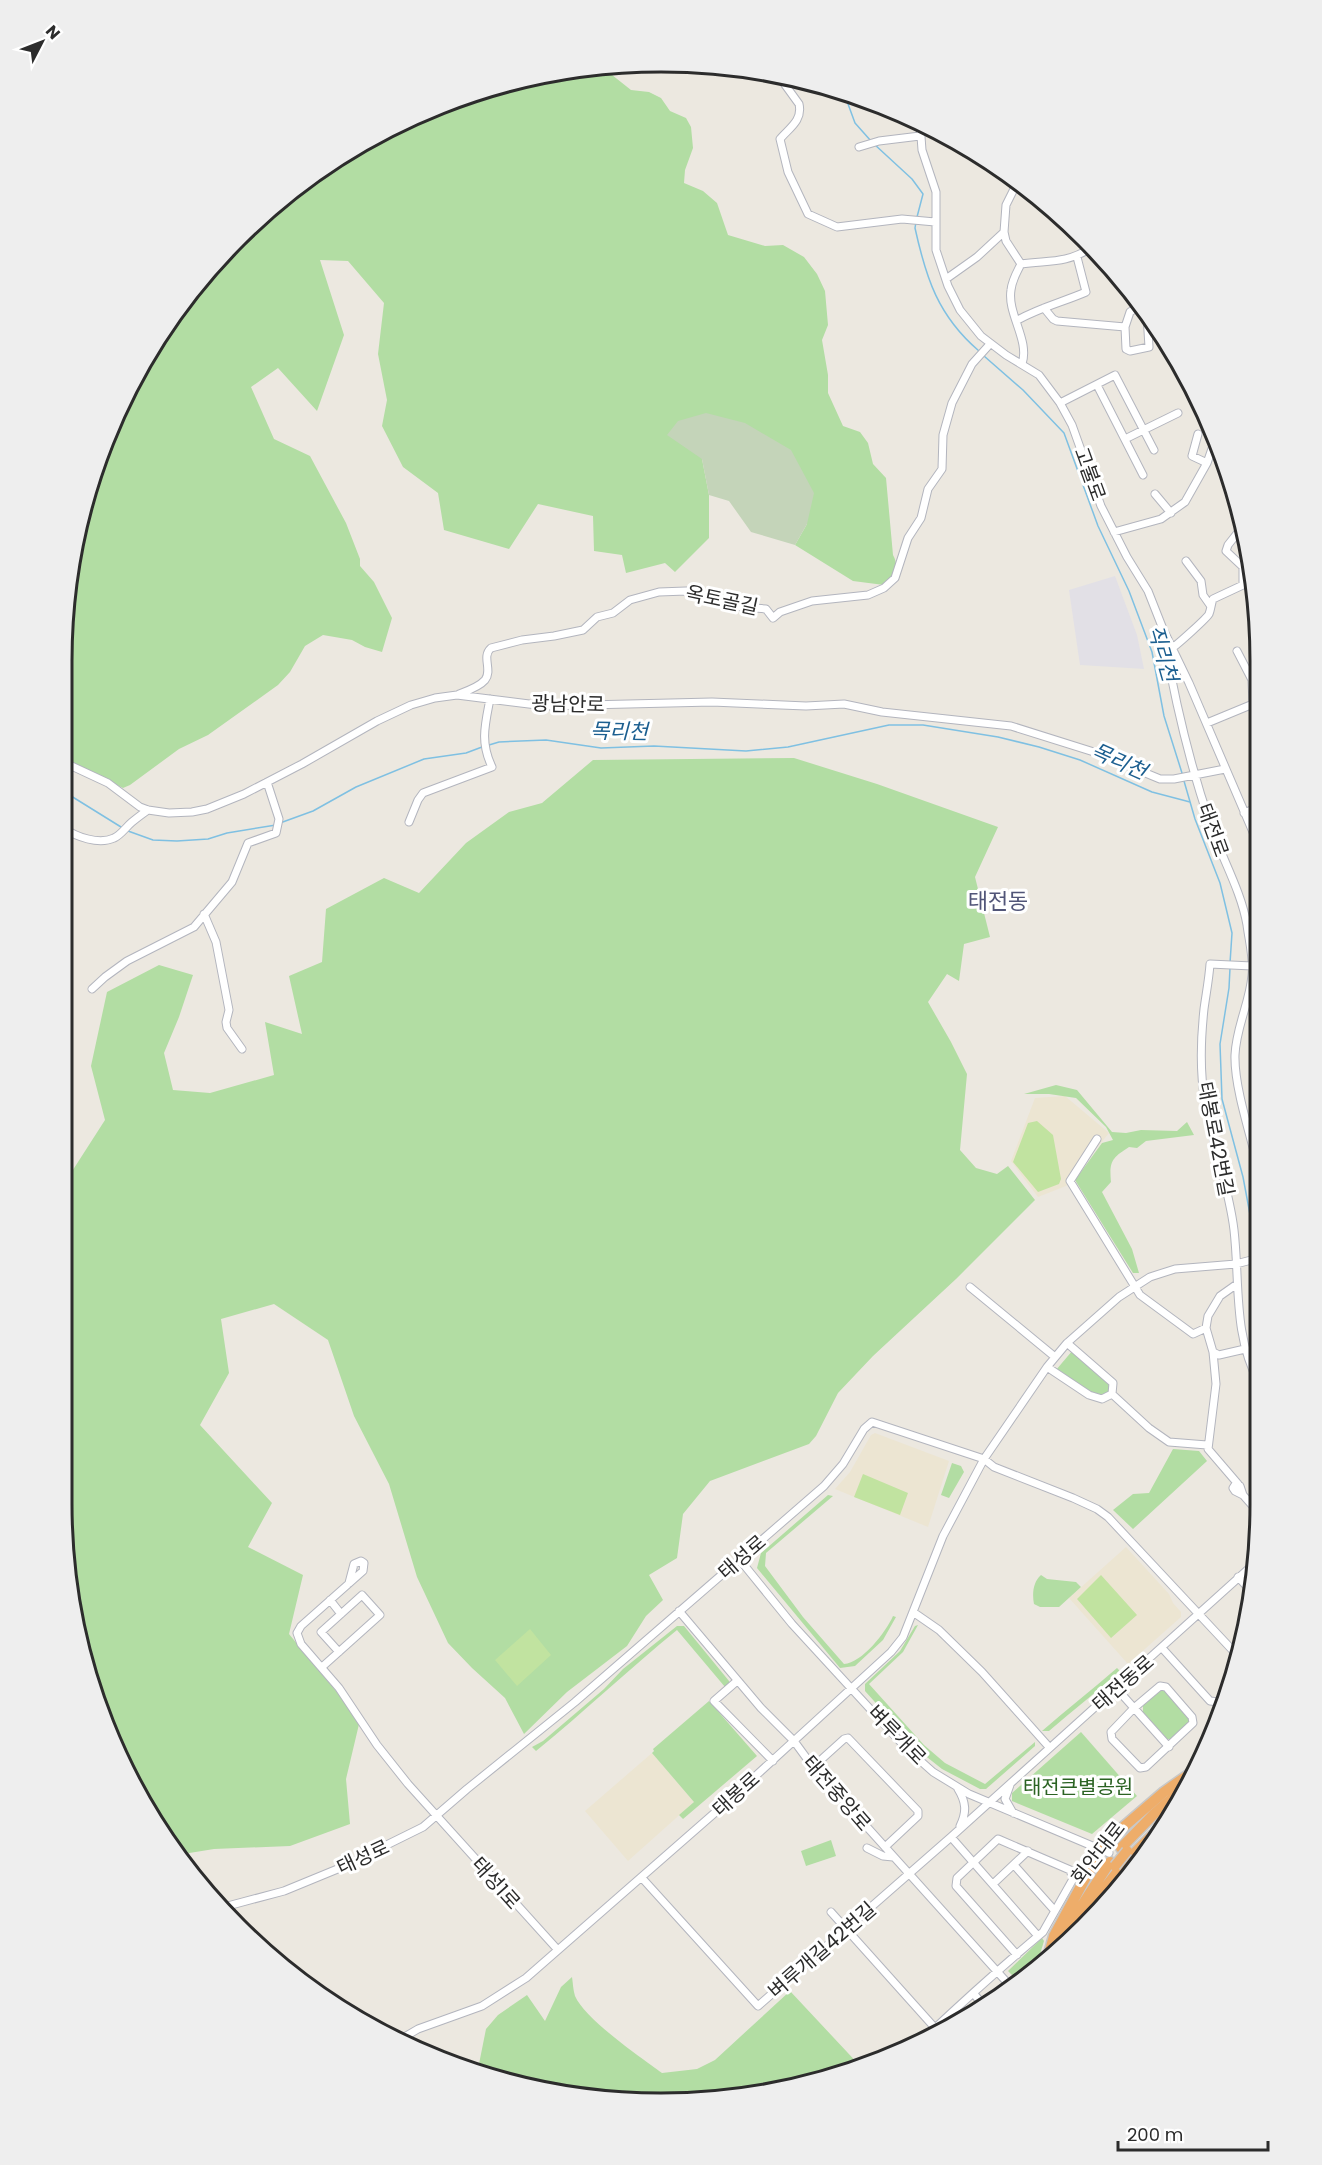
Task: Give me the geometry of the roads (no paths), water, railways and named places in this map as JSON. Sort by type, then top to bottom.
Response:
[{"type":"highway","points":[[1100,1896],[1114,1874],[1118,1858],[1164,1792],[1181,1780]]},
{"type":"highway","name":"회안대로","points":[[1067,1930],[1082,1903],[1154,1814],[1169,1801]]},
{"type":"highway","name":"회안대로","points":[[1086,1911],[1118,1858],[1157,1821]]},
{"type":"highway","points":[[1052,1944],[1094,1862],[1118,1858],[1147,1837]]},
{"type":"street","points":[[785,85],[800,109],[792,128],[780,139],[788,172],[808,214],[837,226],[902,219],[935,222]]},
{"type":"street","name":"고불로","points":[[921,132],[922,150],[936,192],[936,250],[960,310],[988,347],[1039,375],[1060,403],[1072,426],[1101,506],[1127,557],[1145,585],[1250,826]]},
{"type":"street","points":[[859,147],[879,141],[920,136]]},
{"type":"street","points":[[1014,190],[1006,205],[1004,232],[1006,241],[1021,264]]},
{"type":"street","points":[[946,279],[977,257],[1004,232]]},
{"type":"street","points":[[1021,264],[1052,263],[1077,257],[1084,252]]},
{"type":"street","points":[[1016,321],[1037,309],[1086,292],[1077,257]]},
{"type":"street","points":[[1021,264],[1013,279],[1010,293],[1024,352],[1022,364]]},
{"type":"street","points":[[1044,308],[1057,321],[1125,327]]},
{"type":"street","points":[[1134,310],[1130,312],[1125,327],[1127,350],[1147,349],[1149,347],[1148,330]]},
{"type":"street","name":"옥토골길","points":[[457,695],[484,681],[488,672],[486,656],[491,648],[522,640],[583,630],[597,617],[613,613],[630,600],[649,594],[686,591],[698,593],[732,606],[766,609],[773,618],[780,612],[812,601],[868,595],[884,588],[898,574],[908,538],[921,518],[928,489],[942,469],[943,435],[949,410],[958,389],[972,364],[988,347]]},
{"type":"street","points":[[1060,403],[1115,375],[1154,450]]},
{"type":"street","points":[[1097,385],[1143,475]]},
{"type":"street","points":[[1125,439],[1178,413]]},
{"type":"street","points":[[1198,434],[1192,456],[1207,463]]},
{"type":"street","points":[[1114,532],[1156,521],[1170,513],[1189,497],[1211,451]]},
{"type":"street","points":[[1155,494],[1170,513]]},
{"type":"street","points":[[1236,535],[1226,551],[1242,566]]},
{"type":"street","points":[[1185,561],[1201,581],[1203,595],[1210,605]]},
{"type":"street","points":[[1172,648],[1207,617],[1213,599],[1240,587],[1244,582],[1244,574]]},
{"type":"street","name":"태전로","points":[[1163,629],[1173,692],[1192,775],[1243,909],[1250,945]]},
{"type":"street","points":[[1237,651],[1250,676]]},
{"type":"street","name":"광남안로","points":[[72,766],[108,783],[140,807],[148,810],[181,813],[207,809],[267,782],[394,712],[435,698],[457,695],[545,706],[712,702],[856,706],[882,712],[1011,726],[1097,753],[1154,777],[1174,779],[1192,775]]},
{"type":"street","points":[[409,822],[423,793],[492,767],[485,753],[484,728],[490,699]]},
{"type":"street","points":[[1207,723],[1250,705]]},
{"type":"street","points":[[1192,775],[1225,769]]},
{"type":"street","points":[[92,989],[133,957],[187,932],[198,924],[232,882],[248,843],[274,835],[278,830],[279,819],[267,782]]},
{"type":"street","points":[[72,834],[102,840],[118,835],[148,810]]},
{"type":"street","points":[[1244,813],[1250,811]]},
{"type":"street","points":[[204,914],[216,942],[229,1010],[227,1028],[242,1049]]},
{"type":"street","name":"태봉로42번길","points":[[1250,965],[1214,964],[1203,1027],[1204,1100],[1234,1230],[1239,1263],[1237,1284],[1240,1320],[1250,1364]]},
{"type":"street","name":"태전로","points":[[1250,988],[1237,1035],[1236,1068],[1250,1130]]},
{"type":"street","points":[[1246,1001],[1250,994]]},
{"type":"street","points":[[1097,1139],[1070,1181],[1140,1295],[1193,1334],[1206,1328]]},
{"type":"street","name":"태봉로","points":[[407,2035],[418,2029],[469,2012],[494,2000],[526,1978],[773,1761],[896,1647],[903,1637],[943,1536],[984,1459],[1055,1357],[1105,1308],[1135,1285],[1150,1277],[1175,1269],[1250,1260]]},
{"type":"street","points":[[1237,1284],[1220,1296],[1208,1316],[1206,1328],[1213,1352],[1216,1384],[1207,1445],[1241,1487],[1243,1495],[1250,1503]]},
{"type":"street","points":[[970,1287],[1055,1357]]},
{"type":"street","points":[[1068,1343],[1113,1383],[1112,1394]]},
{"type":"street","points":[[1213,1352],[1219,1355],[1245,1350]]},
{"type":"street","points":[[1047,1367],[1089,1395],[1102,1399],[1112,1394]]},
{"type":"street","points":[[1112,1394],[1149,1428],[1169,1442],[1207,1445]]},
{"type":"street","name":"태성로","points":[[231,1905],[284,1891],[340,1868],[423,1827],[575,1702],[831,1479],[864,1429],[872,1422],[984,1459],[994,1467],[1097,1509],[1108,1517],[1232,1649]]},
{"type":"street","name":"벼루개로","points":[[740,1560],[792,1624],[916,1757],[933,1772],[958,1789],[1118,1858]]},
{"type":"street","name":"태전동로","points":[[989,1802],[1246,1570]]},
{"type":"street","points":[[1238,1577],[1245,1584]]},
{"type":"street","points":[[341,1614],[330,1600],[349,1583]]},
{"type":"street","points":[[322,1667],[339,1652],[380,1615],[362,1595],[321,1632],[339,1652]]},
{"type":"street","name":"태성1로","points":[[330,1600],[301,1626],[297,1633],[302,1644],[351,1704],[377,1745],[435,1816],[557,1949]]},
{"type":"street","name":"태전중앙로","points":[[678,1611],[737,1681],[794,1741],[813,1767],[1006,1981]]},
{"type":"street","points":[[913,1612],[939,1630],[982,1672],[1049,1747]]},
{"type":"street","points":[[1162,1648],[1210,1701],[1216,1702]]},
{"type":"street","points":[[737,1681],[714,1701],[773,1761]]},
{"type":"street","points":[[1166,1687],[1194,1720],[1192,1726],[1169,1747],[1146,1767],[1140,1768],[1110,1736],[1112,1728],[1157,1688],[1166,1687]]},
{"type":"street","points":[[1117,1689],[1169,1747]]},
{"type":"street","points":[[813,1767],[848,1738],[918,1811],[918,1816],[885,1847]]},
{"type":"street","points":[[1013,1779],[1005,1799],[1014,1815]]},
{"type":"street","points":[[958,1789],[964,1802],[965,1813],[954,1834],[974,1863],[1038,1936]]},
{"type":"street","name":"벼루개길42번길","points":[[642,1878],[758,2006],[989,1802]]},
{"type":"street","points":[[943,2021],[998,1973],[1046,1928],[1073,1879],[1070,1870],[998,1839],[957,1878],[956,1886],[1017,1955]]},
{"type":"street","points":[[867,1848],[883,1856],[893,1857]]},
{"type":"street","points":[[993,1884],[1028,1851]]},
{"type":"street","points":[[1014,1865],[1055,1911]]},
{"type":"street","points":[[831,1912],[933,2026]]},
{"type":"street","points":[[974,1994],[979,2000]]},
{"type":"waterway","name":"직리천","points":[[847,102],[855,123],[871,141]]},
{"type":"waterway","name":"직리천","points":[[874,144],[912,179],[923,194],[917,217]]},
{"type":"waterway","name":"직리천","points":[[916,222],[919,246],[936,295],[953,324],[979,351]]},
{"type":"waterway","name":"직리천","points":[[984,356],[1023,390],[1064,433],[1098,526],[1129,591],[1152,652],[1164,716],[1182,773]]},
{"type":"waterway","name":"목리천","points":[[489,745],[499,742],[546,740],[601,748],[654,746],[746,751],[788,747],[889,725],[923,725],[998,737],[1039,747],[1080,760],[1152,792],[1190,802]]},
{"type":"waterway","name":"목리천","points":[[280,823],[313,811],[356,787],[424,759],[466,753],[482,747]]},
{"type":"waterway","name":"직리천","points":[[1184,781],[1195,819],[1220,883],[1232,933],[1230,963]]},
{"type":"waterway","name":"목리천","points":[[72,797],[121,827]]},
{"type":"waterway","name":"목리천","points":[[128,831],[153,840],[177,841],[208,839],[227,833],[276,825]]},
{"type":"waterway","name":"직리천","points":[[1230,968],[1220,1044],[1222,1099],[1243,1177],[1250,1214]]},
{"type":"district","name":"태전동","points":[[998,901]]},
{"type":"park label","name":"태전큰별공원","points":[[1078,1787]]}]
